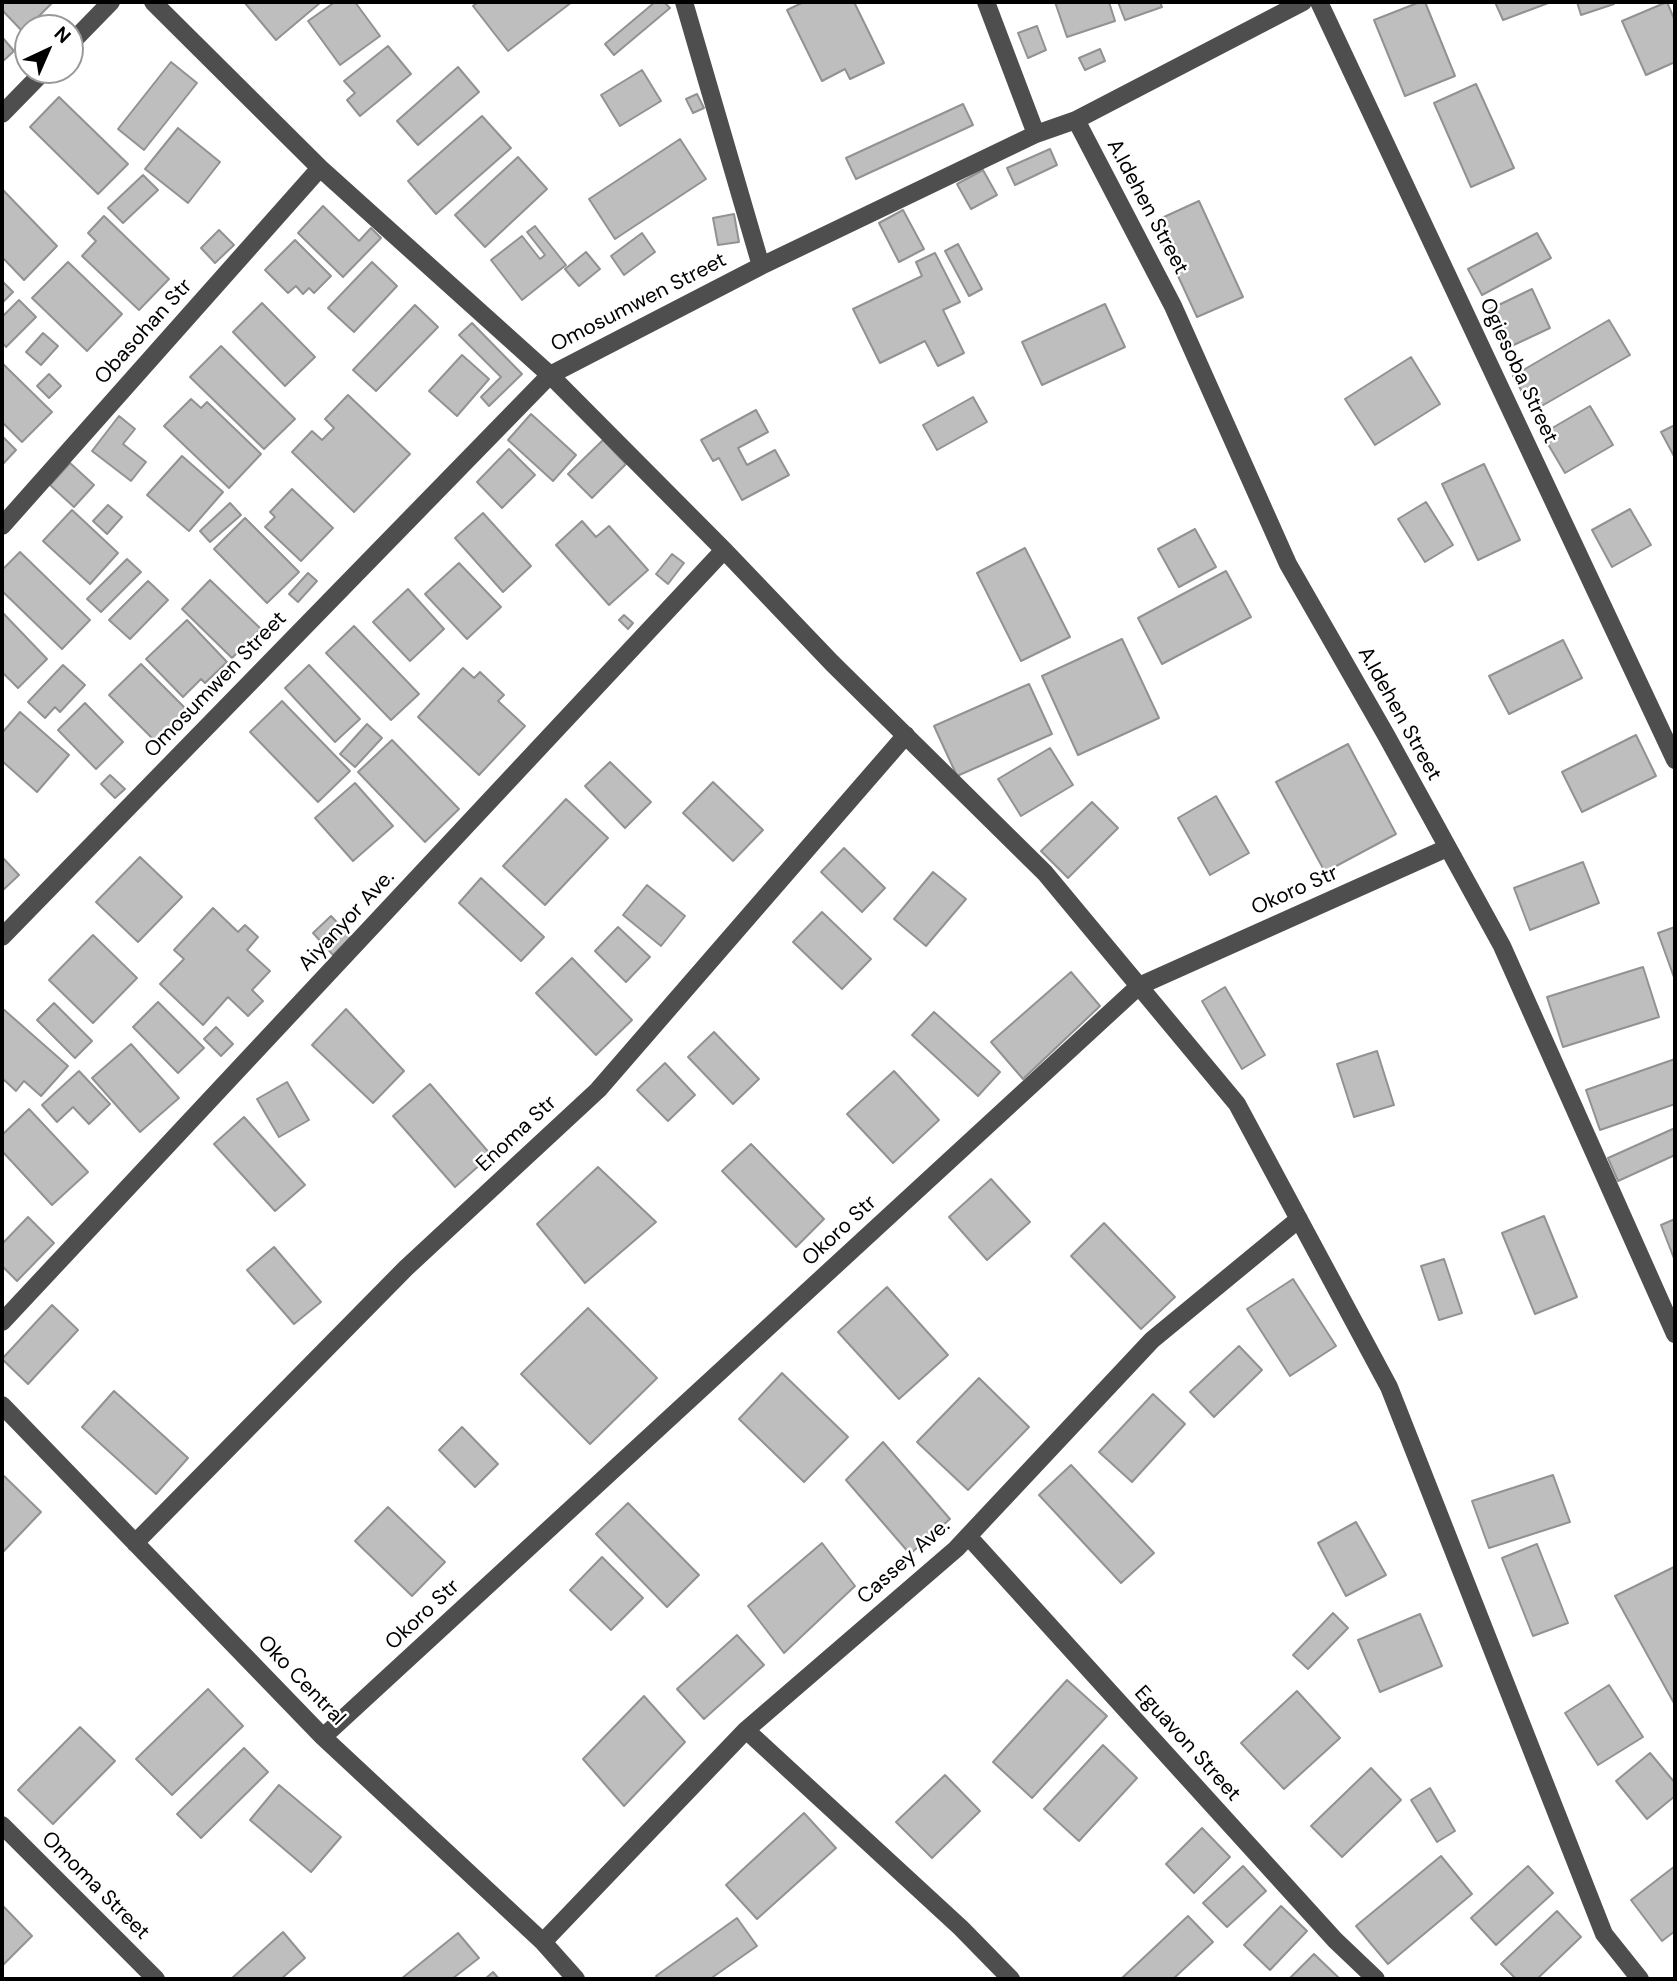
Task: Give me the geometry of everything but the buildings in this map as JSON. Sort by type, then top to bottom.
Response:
[{"type":"street","points":[[84,30],[111,2]]},
{"type":"street","points":[[153,2],[320,168],[550,374],[905,735],[1045,873],[1237,1104],[1389,1387],[1604,1934],[1640,1979]]},
{"type":"street","points":[[684,2],[761,266]]},
{"type":"street","points":[[986,2],[1036,134]]},
{"type":"street","name":"Omosumwen Street","points":[[2,937],[550,374],[761,266],[1036,134],[1076,120],[1303,2]]},
{"type":"street","name":"Ogiesoba Street","points":[[1319,2],[1675,760]]},
{"type":"street","points":[[2,114],[31,84]]},
{"type":"street","name":"A.Idehen Street","points":[[1076,120],[1173,306],[1289,564],[1502,946],[1675,1334]]},
{"type":"street","name":"Obasohan Str","points":[[2,526],[320,168]]},
{"type":"street","name":"Aiyanyor Ave.","points":[[2,1322],[724,550]]},
{"type":"street","name":"Enoma Str","points":[[135,1543],[406,1268],[598,1090],[905,735]]},
{"type":"street","name":"Okoro Str","points":[[323,1737],[1139,986],[1447,848]]},
{"type":"street","name":"Cassey Ave.","points":[[543,1942],[746,1730],[956,1549],[1152,1340],[1299,1219]]},
{"type":"street","name":"Oko Central","points":[[2,1405],[323,1737],[543,1942],[576,1979]]},
{"type":"street","name":"Eguavon Street","points":[[968,1536],[1335,1940],[1376,1979]]},
{"type":"street","points":[[746,1730],[961,1928],[1011,1979]]},
{"type":"street","name":"Omoma Street","points":[[2,1825],[156,1979]]}]
